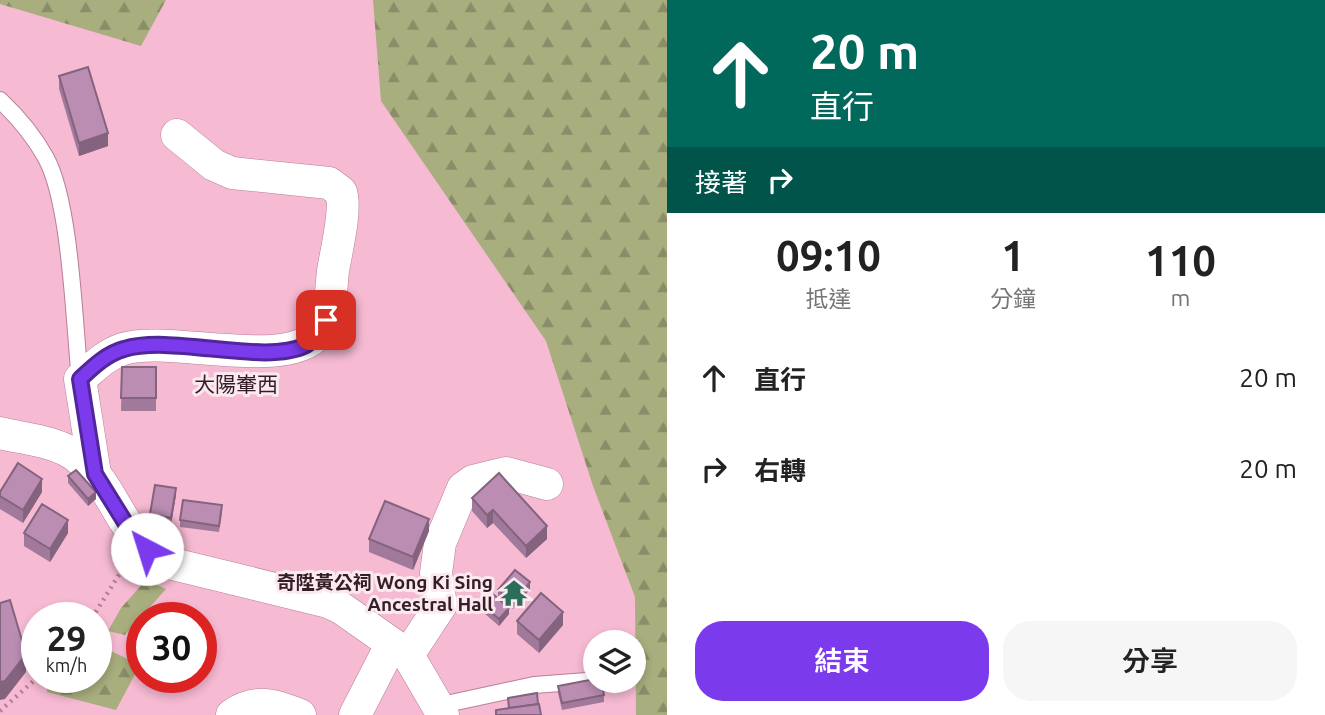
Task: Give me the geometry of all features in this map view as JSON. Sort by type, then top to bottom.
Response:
[{"type":"street","points":[[95,474],[80,379],[104,358],[123,349],[145,345],[269,351],[293,349],[316,337],[326,320],[342,212],[341,192],[329,183],[232,173],[214,165],[177,135]]},
{"type":"street","points":[[0,433],[62,448],[76,456],[95,474],[136,540],[173,564],[328,602],[360,619],[399,650],[440,711]]},
{"type":"street","points":[[355,715],[399,650],[435,618],[441,606],[436,573],[440,543],[463,488],[473,481],[506,473],[547,484]]},
{"type":"street","points":[[232,715],[246,707],[268,703],[300,715]]},
{"type":"lane","points":[[0,100],[21,120],[47,160],[60,197],[80,379]]},
{"type":"lane","points":[[440,711],[534,685],[583,681]]},
{"type":"path","points":[[102,602],[130,557],[147,549]]},
{"type":"path","points":[[0,711],[21,692]]},
{"type":"green space","points":[[0,0],[166,0],[141,46],[0,4]]},
{"type":"green space","points":[[373,0],[667,0],[667,715],[636,715],[636,693],[646,693],[646,630],[635,630],[635,597],[593,486],[546,341],[381,101]]},
{"type":"green space","points":[[146,580],[166,589],[154,602],[126,602]]},
{"type":"green space","points":[[126,602],[125,635],[112,632],[112,624]]},
{"type":"green space","points":[[112,651],[126,658],[126,691],[116,710],[51,693],[112,693]]},
{"type":"building","points":[[88,67],[108,133],[79,143],[59,76]]},
{"type":"building","points":[[122,367],[156,367],[156,398],[121,398]]},
{"type":"building","points":[[18,463],[42,479],[23,510],[0,496]]},
{"type":"building","points":[[76,470],[96,492],[88,499],[68,476]]},
{"type":"building","points":[[499,473],[547,526],[526,546],[493,510],[487,515],[472,498]]},
{"type":"building","points":[[155,485],[176,488],[171,518],[150,514]]},
{"type":"building","points":[[183,500],[222,505],[219,526],[180,520]]},
{"type":"building","points":[[385,501],[429,519],[413,557],[369,539]]},
{"type":"building","points":[[42,504],[68,520],[50,549],[24,533]]},
{"type":"building","name":"奇陞黃公祠 Wong Ki Sing Ancestral Hall","points":[[515,570],[530,582],[513,603],[498,590]]},
{"type":"building","points":[[541,593],[563,612],[539,640],[517,621]]},
{"type":"building","points":[[494,595],[509,608],[499,619],[484,606]]},
{"type":"building","points":[[10,600],[21,637],[21,660],[5,681],[0,682],[0,603]]},
{"type":"building","points":[[583,681],[583,693],[604,695],[562,703],[558,686]]},
{"type":"building","points":[[537,693],[538,704],[509,708],[508,698]]},
{"type":"building","points":[[539,704],[541,715],[496,715],[496,710]]},
{"type":"place","name":"奇陞黃公祠 Wong Ki Sing Ancestral Hall","points":[[514,593]]},
{"type":"district","name":"大陽輋西","points":[[236,385]]},
{"type":"route","points":[[147,549],[136,540],[95,474],[80,379],[104,358],[123,349],[145,345],[269,351],[293,349],[306,345],[316,337],[326,320]]}]
